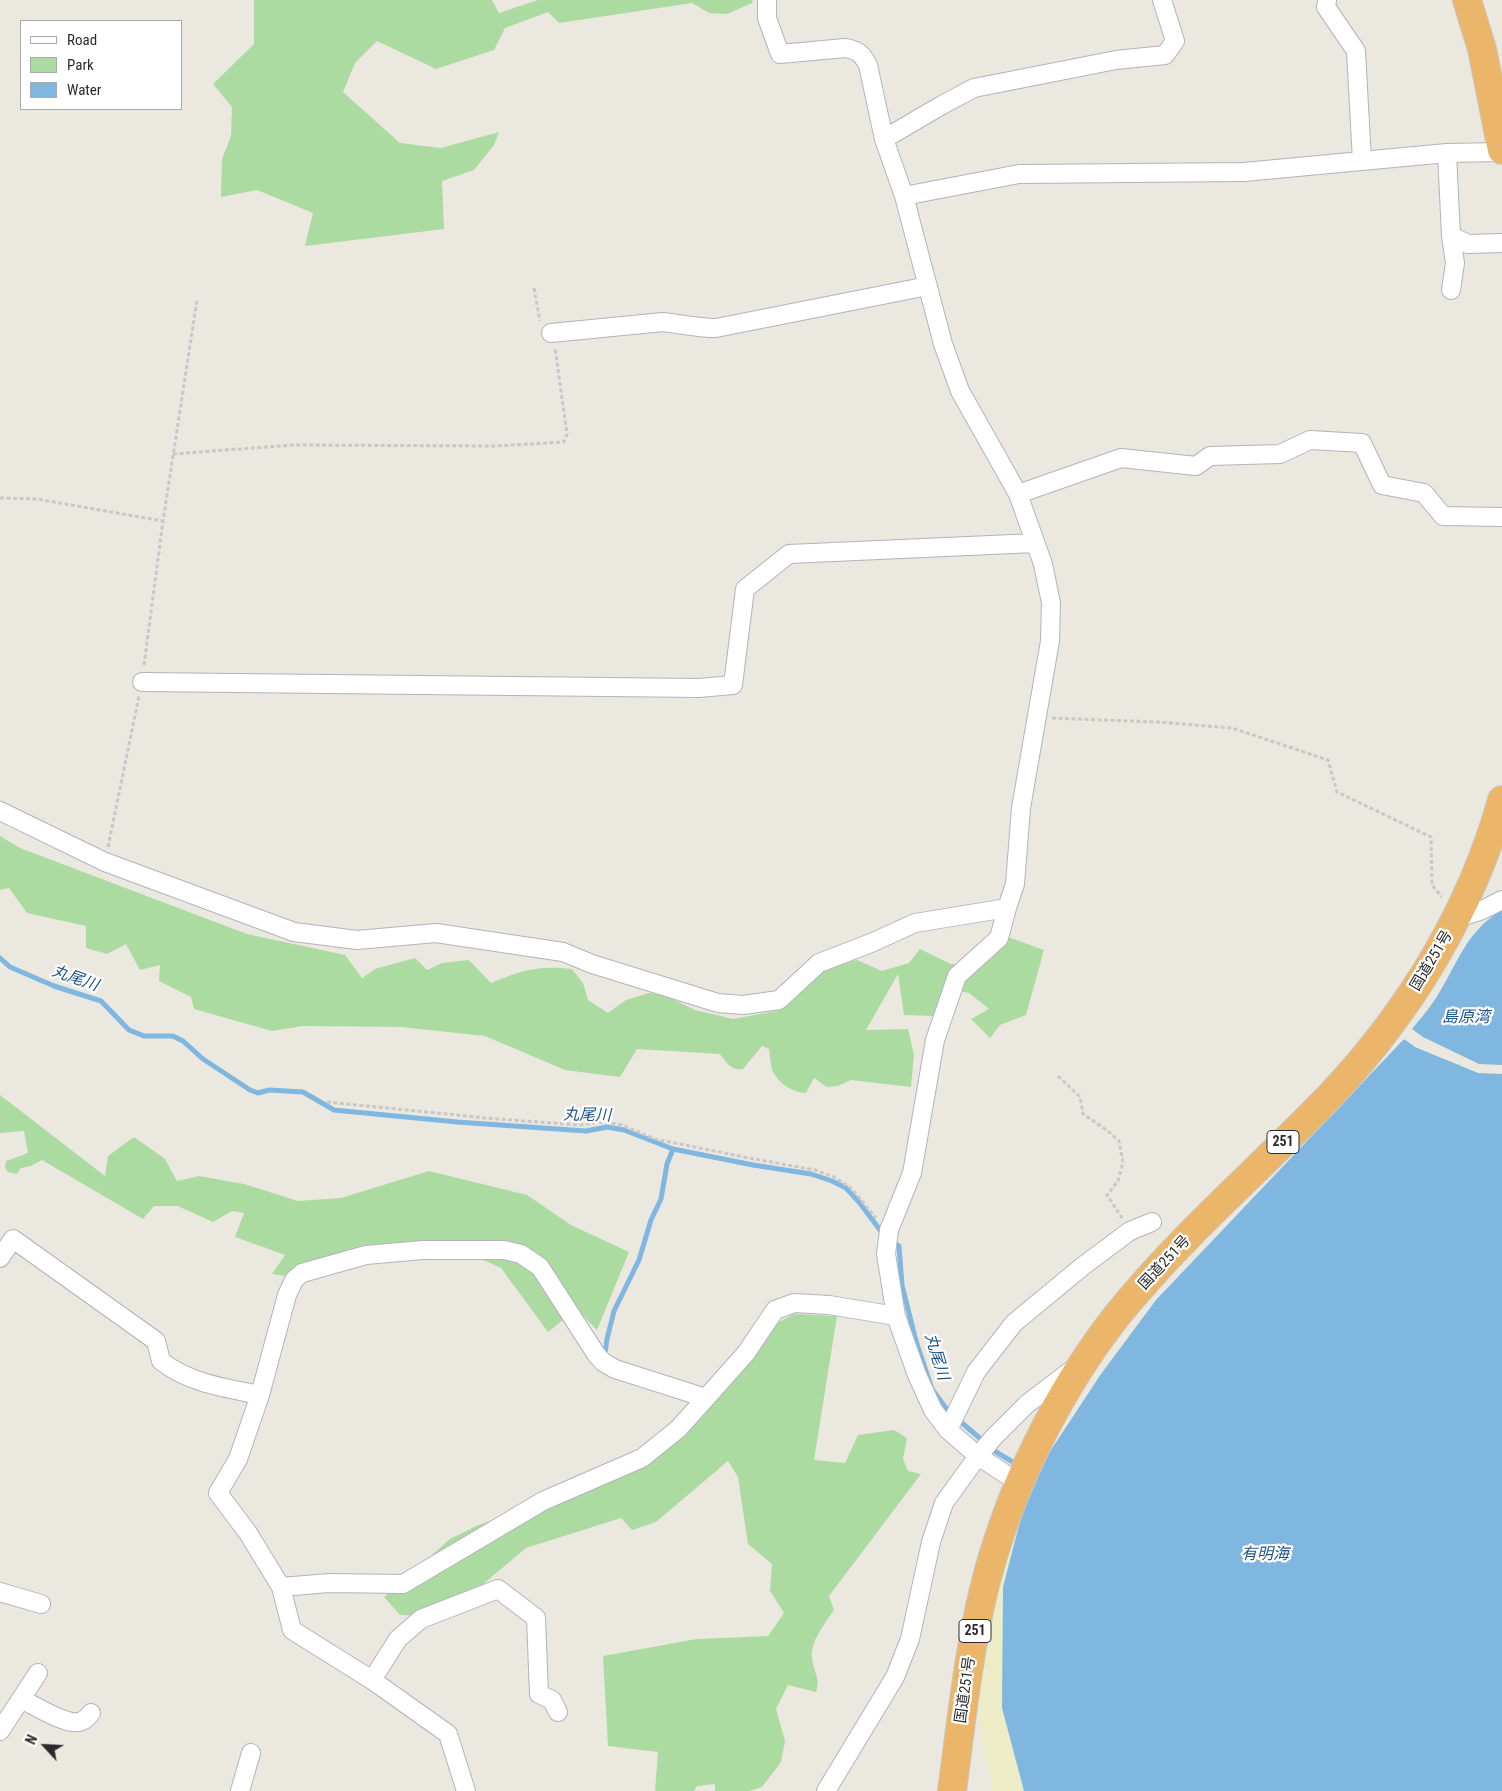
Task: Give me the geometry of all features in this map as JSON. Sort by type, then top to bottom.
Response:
[{"type":"highway","points":[[1467,0],[1482,49],[1502,151]]},
{"type":"highway","name":"国道251号","points":[[952,1791],[970,1655],[984,1589],[1003,1524],[1023,1474],[1060,1402],[1087,1358],[1118,1314],[1152,1275],[1258,1166],[1332,1094],[1392,1023],[1427,972],[1457,918],[1481,866],[1502,800]]},
{"type":"street","points":[[767,0],[767,18],[780,54],[845,48],[854,49],[862,54],[868,65],[884,139],[904,196],[943,344],[960,391],[1018,494],[1043,564],[1052,603],[1050,641],[1021,808],[1015,884],[999,938],[957,976],[935,1040],[912,1173],[888,1236],[886,1254],[896,1316],[932,1410],[952,1422],[1023,1474]]},
{"type":"street","points":[[884,139],[974,88],[1116,60],[1165,55],[1175,41],[1162,0]]},
{"type":"street","points":[[1328,0],[1326,7],[1356,51],[1362,161]]},
{"type":"street","points":[[904,196],[1019,174],[1244,172],[1447,153],[1502,151]]},
{"type":"street","points":[[1447,153],[1451,236],[1455,263],[1451,290]]},
{"type":"street","points":[[1451,236],[1468,244],[1502,243]]},
{"type":"street","points":[[551,333],[663,322],[696,328],[716,328],[928,286]]},
{"type":"street","points":[[1018,494],[1121,458],[1196,466],[1210,456],[1280,454],[1310,440],[1362,443],[1382,485],[1424,493],[1443,516],[1502,517]]},
{"type":"street","points":[[142,682],[699,688],[733,686],[745,589],[789,554],[1035,543]]},
{"type":"street","points":[[0,811],[105,862],[294,932],[357,940],[436,933],[563,952],[592,964],[718,1004],[743,1005],[779,1000],[819,963],[871,944],[915,923],[1007,908]]},
{"type":"street","points":[[1457,918],[1480,912],[1502,900]]},
{"type":"street","points":[[952,1422],[976,1372],[1014,1323],[1083,1266],[1130,1231],[1152,1222]]},
{"type":"street","points":[[0,1258],[13,1239],[156,1341],[161,1361],[175,1372],[209,1385],[260,1395]]},
{"type":"street","points":[[466,1791],[448,1734],[372,1680],[292,1630],[281,1587],[248,1533],[218,1493],[238,1459],[260,1395],[287,1295],[294,1280],[302,1273],[366,1255],[423,1250],[504,1250],[521,1254],[540,1267],[603,1362],[615,1369],[706,1398]]},
{"type":"street","points":[[281,1587],[328,1583],[403,1584],[543,1501],[642,1458],[678,1429],[706,1398],[746,1353],[775,1310],[794,1303],[896,1316]]},
{"type":"street","points":[[826,1791],[895,1677],[910,1639],[931,1542],[944,1503],[985,1448],[1027,1404],[1087,1358]]},
{"type":"street","points":[[372,1680],[398,1639],[421,1619],[498,1589],[536,1618],[539,1694],[552,1700],[558,1712]]},
{"type":"street","points":[[0,1592],[41,1604]]},
{"type":"street","points":[[0,1731],[38,1673]]},
{"type":"street","points":[[21,1699],[68,1722],[78,1723],[85,1720],[91,1713]]},
{"type":"street","points":[[240,1791],[251,1753]]},
{"type":"path","points":[[173,454],[294,445],[495,446],[564,442],[568,434],[555,343],[551,333],[539,320],[534,288]]},
{"type":"path","points":[[105,862],[142,682],[163,521],[197,300]]},
{"type":"path","points":[[0,498],[37,499],[163,521]]},
{"type":"path","points":[[1036,718],[1156,722],[1232,728],[1328,760],[1337,792],[1432,837],[1432,886],[1457,918]]},
{"type":"path","points":[[1058,1076],[1080,1097],[1083,1114],[1119,1141],[1123,1162],[1118,1181],[1107,1195],[1130,1231]]},
{"type":"path","points":[[327,1102],[496,1119],[579,1125],[601,1122],[622,1125],[655,1139],[815,1170],[834,1177],[851,1188],[888,1236]]},
{"type":"green space","points":[[254,0],[492,0],[499,13],[538,0],[753,0],[752,3],[727,14],[709,13],[692,3],[559,23],[548,12],[505,28],[494,50],[436,69],[377,41],[355,63],[343,92],[400,143],[441,148],[499,132],[494,145],[474,170],[442,181],[444,229],[305,246],[313,213],[257,190],[221,197],[222,159],[231,136],[232,107],[213,84],[254,44]]},
{"type":"green space","points":[[0,836],[20,848],[247,934],[345,955],[362,978],[375,969],[415,958],[427,970],[442,963],[469,960],[491,983],[512,975],[540,968],[572,969],[583,983],[588,1000],[608,1013],[626,1000],[649,993],[664,995],[695,1010],[733,1019],[781,1010],[825,967],[857,960],[882,971],[909,963],[920,949],[951,964],[982,963],[1008,937],[1044,950],[1026,1015],[1000,1025],[990,1038],[971,1019],[989,1009],[969,993],[943,987],[936,1016],[904,1015],[898,974],[866,1030],[908,1029],[914,1055],[911,1087],[851,1080],[838,1086],[827,1087],[814,1078],[806,1093],[801,1093],[786,1086],[777,1078],[772,1069],[769,1049],[762,1046],[743,1069],[735,1069],[730,1066],[720,1054],[637,1049],[620,1077],[565,1070],[485,1036],[401,1027],[303,1026],[272,1031],[194,1009],[191,997],[159,981],[160,965],[140,970],[126,944],[107,954],[86,948],[86,926],[27,913],[9,888],[0,890]]},
{"type":"green space","points":[[0,1095],[105,1176],[108,1156],[134,1137],[165,1159],[177,1181],[199,1176],[244,1184],[298,1201],[341,1198],[429,1171],[527,1195],[571,1225],[629,1252],[597,1330],[577,1309],[548,1332],[501,1268],[452,1246],[365,1245],[326,1257],[285,1276],[272,1274],[285,1255],[235,1237],[244,1213],[232,1211],[213,1222],[178,1206],[154,1206],[143,1219],[42,1160],[31,1166],[21,1168],[17,1174],[8,1172],[5,1168],[6,1161],[28,1153],[24,1131],[0,1133]]},
{"type":"green space","points":[[794,1314],[837,1316],[814,1460],[845,1463],[858,1435],[894,1430],[907,1438],[903,1459],[908,1471],[921,1474],[829,1596],[834,1610],[819,1632],[812,1651],[818,1683],[816,1692],[788,1685],[776,1709],[785,1741],[781,1762],[762,1787],[749,1791],[715,1791],[715,1784],[697,1786],[694,1791],[655,1791],[658,1752],[608,1746],[603,1656],[697,1639],[768,1636],[784,1613],[770,1591],[772,1564],[748,1544],[738,1477],[728,1461],[656,1522],[632,1530],[621,1518],[526,1548],[445,1616],[400,1615],[384,1597],[450,1539],[478,1525],[544,1505],[646,1464],[775,1324]]},
{"type":"sand","points":[[1023,1510],[1003,1587],[1002,1708],[1024,1791],[993,1791],[977,1706],[979,1665],[1010,1540]]},
{"type":"water","name":"島原湾","points":[[1502,910],[1502,1065],[1479,1064],[1423,1037],[1412,1029],[1436,998],[1471,938],[1490,918]]},
{"type":"water","name":"有明海","points":[[1404,1039],[1415,1047],[1478,1073],[1502,1074],[1502,1791],[1024,1791],[1002,1708],[1003,1587],[1023,1510],[1047,1456],[1101,1374],[1156,1300]]},
{"type":"waterway","name":"丸尾川","points":[[0,958],[10,967],[54,986],[101,1001],[129,1030],[144,1036],[173,1036],[183,1041],[203,1059],[250,1090],[258,1093],[269,1090],[303,1092],[334,1110],[457,1122],[586,1131],[607,1127],[624,1130],[673,1149],[811,1174],[832,1181],[846,1188],[883,1234]]},
{"type":"waterway","points":[[605,1353],[614,1311],[639,1260],[651,1220],[661,1199],[667,1164],[673,1149]]},
{"type":"waterway","name":"丸尾川","points":[[892,1241],[899,1246],[902,1285],[916,1341],[932,1389],[948,1411],[996,1452],[1018,1465]]}]
